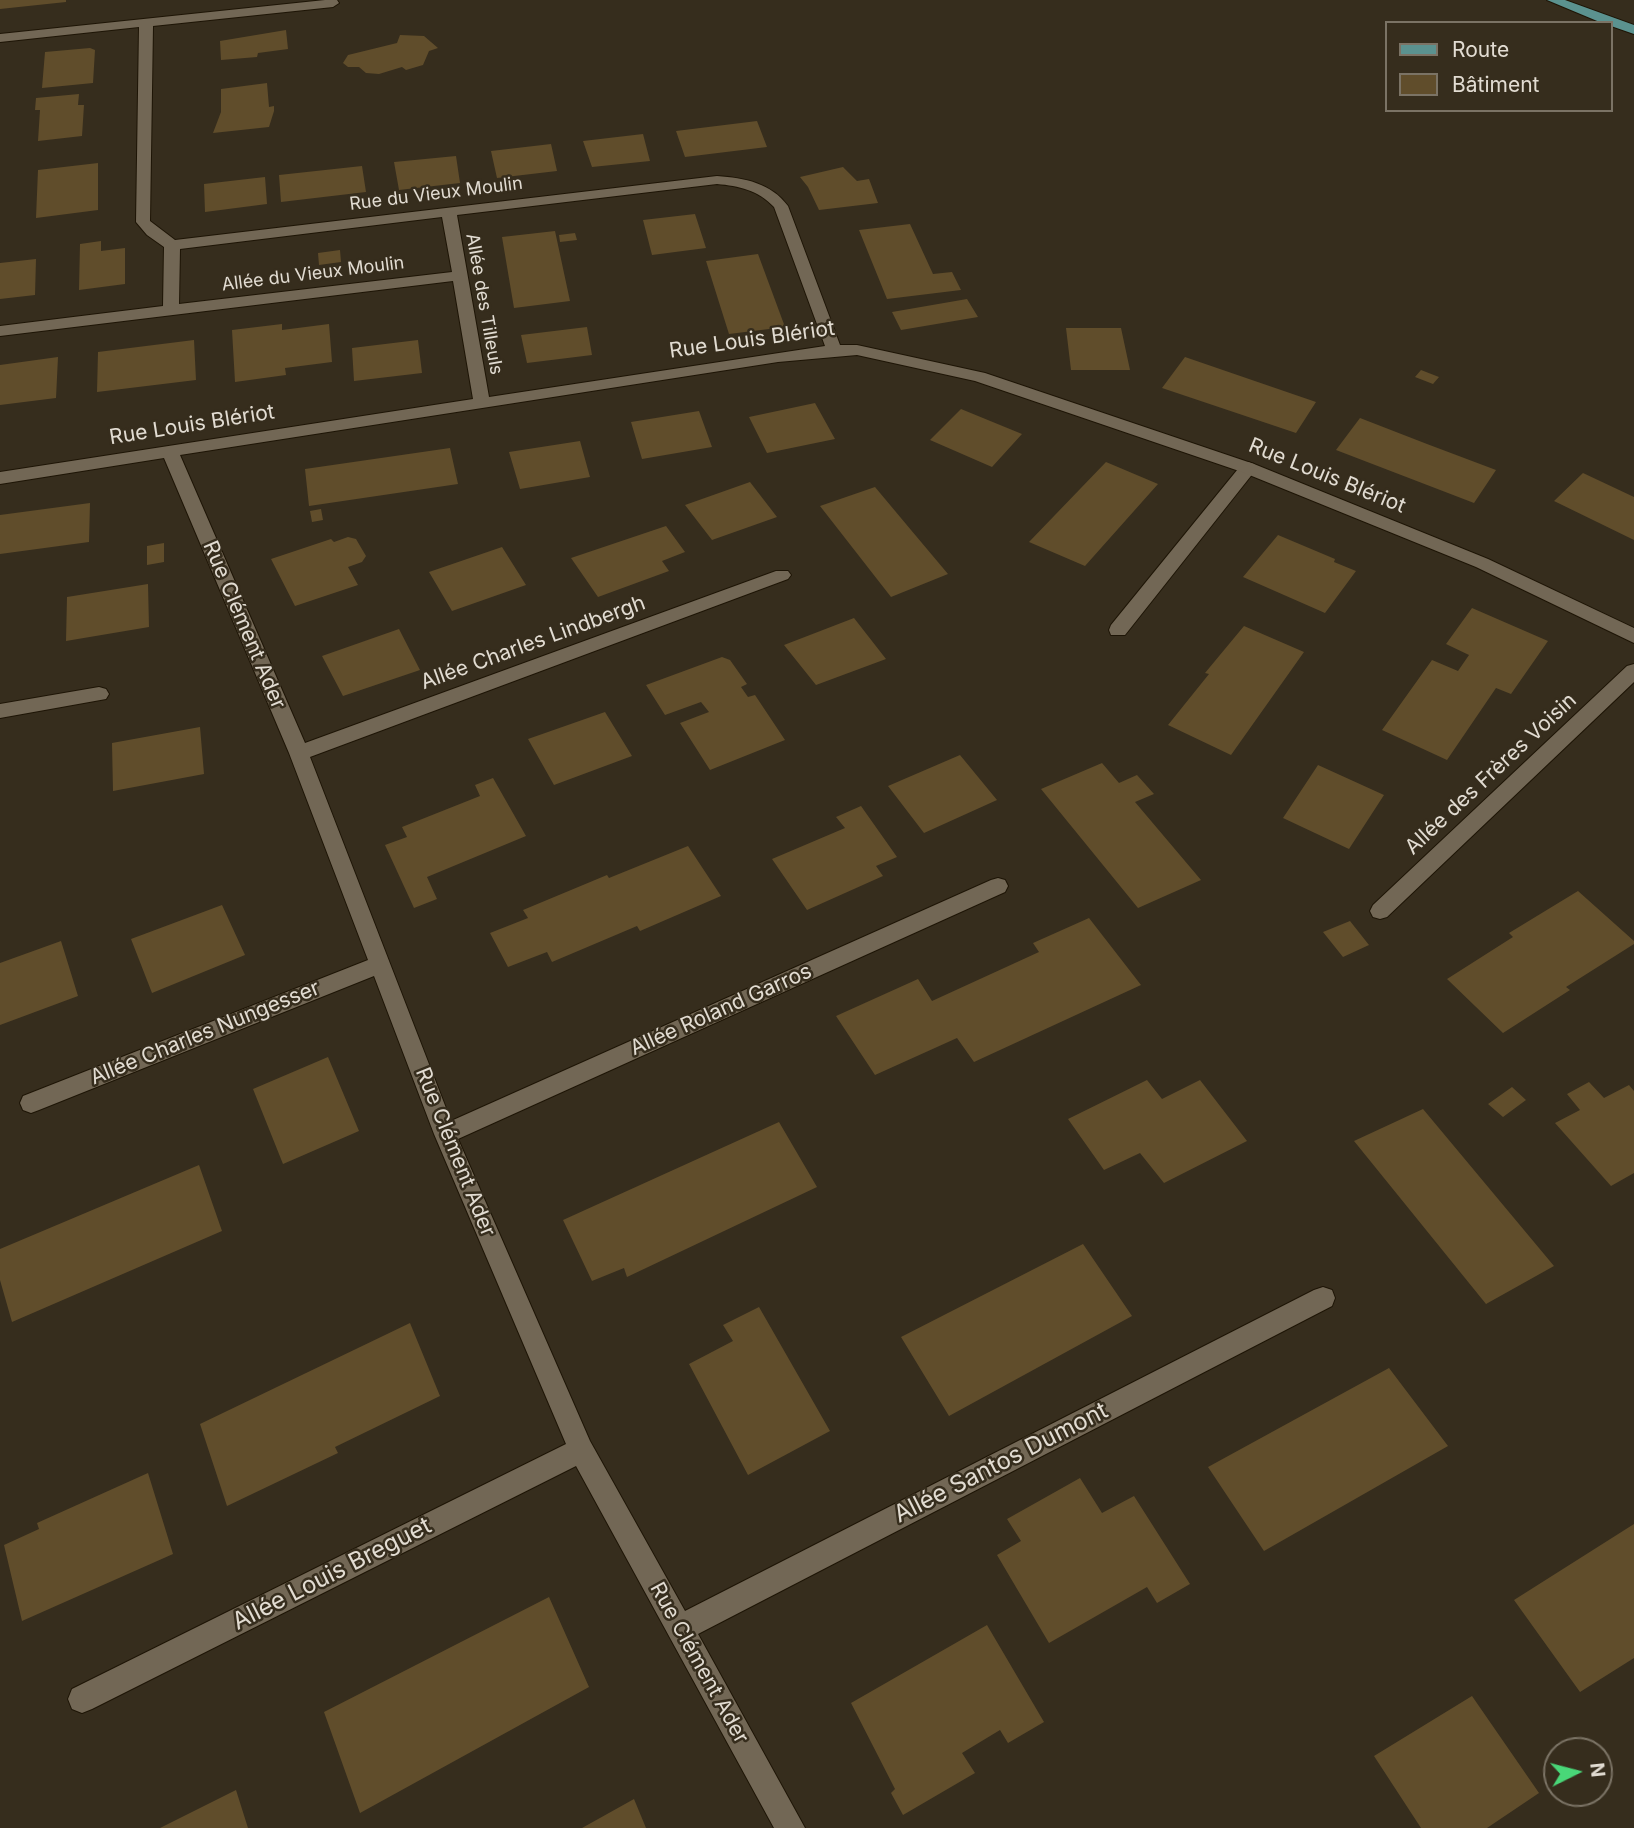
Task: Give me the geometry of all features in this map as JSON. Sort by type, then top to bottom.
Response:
[{"type":"main road","points":[[1553,0],[1610,21]]},
{"type":"main road","points":[[1613,22],[1634,30]]},
{"type":"street","points":[[0,38],[333,3]]},
{"type":"street","points":[[0,331],[171,310],[172,245],[152,232],[143,222],[146,22]]},
{"type":"street","name":"Rue du Vieux Moulin","points":[[172,245],[717,180],[754,186],[772,195],[781,206],[834,350]]},
{"type":"street","name":"Allée des Tilleuls","points":[[449,212],[482,403]]},
{"type":"street","name":"Allée du Vieux Moulin","points":[[171,310],[459,276]]},
{"type":"street","name":"Rue Louis Blériot","points":[[0,478],[834,350],[882,354],[979,377],[1248,468],[1482,563],[1634,636]]},
{"type":"street","name":"Rue Clément Ader","points":[[170,452],[299,753],[445,1134],[581,1450],[790,1828]]},
{"type":"street","points":[[1118,630],[1248,468]]},
{"type":"street","name":"Allée Charles Lindbergh","points":[[299,753],[782,575]]},
{"type":"street","name":"Allée des Frères Voisin","points":[[1380,911],[1634,671]]},
{"type":"street","points":[[0,711],[99,694]]},
{"type":"street","name":"Allée Roland Garros","points":[[445,1134],[998,887]]},
{"type":"street","name":"Allée Charles Nungesser","points":[[31,1103],[380,964]]},
{"type":"street","name":"Allée Santos Dumont","points":[[680,1628],[1323,1298]]},
{"type":"street","name":"Allée Louis Breguet","points":[[82,1699],[581,1450]]},
{"type":"building","points":[[0,0],[66,0],[66,2],[0,9]]},
{"type":"building","points":[[286,30],[288,49],[258,53],[257,57],[221,60],[220,41]]},
{"type":"building","points":[[400,35],[424,36],[438,48],[429,51],[423,65],[406,70],[402,67],[379,74],[366,73],[359,67],[348,67],[343,63],[348,55],[397,43]]},
{"type":"building","points":[[90,48],[95,50],[93,83],[42,88],[45,52]]},
{"type":"building","points":[[267,83],[269,107],[274,106],[269,127],[213,133],[221,112],[221,89]]},
{"type":"building","points":[[79,94],[78,105],[84,105],[82,136],[38,141],[40,110],[35,110],[36,98]]},
{"type":"building","points":[[757,121],[767,147],[685,157],[676,131]]},
{"type":"building","points":[[643,134],[650,161],[592,167],[583,141]]},
{"type":"building","points":[[551,144],[557,171],[497,178],[491,151]]},
{"type":"building","points":[[456,156],[460,183],[399,190],[394,162]]},
{"type":"building","points":[[98,163],[98,210],[36,218],[38,170]]},
{"type":"building","points":[[362,166],[366,192],[281,202],[279,175]]},
{"type":"building","points":[[843,167],[857,181],[869,179],[878,203],[819,210],[800,177]]},
{"type":"building","points":[[265,177],[267,204],[205,212],[204,184]]},
{"type":"building","points":[[695,214],[706,248],[652,255],[643,220]]},
{"type":"building","points":[[910,224],[933,274],[952,272],[961,290],[887,299],[859,230]]},
{"type":"building","points":[[555,231],[570,301],[514,308],[502,237]]},
{"type":"building","points":[[575,233],[577,240],[560,242],[559,235]]},
{"type":"building","points":[[101,241],[101,251],[125,248],[125,284],[79,290],[80,244]]},
{"type":"building","points":[[340,250],[341,262],[319,265],[318,253]]},
{"type":"building","points":[[758,254],[785,327],[729,334],[706,261]]},
{"type":"building","points":[[36,259],[35,295],[0,299],[0,263]]},
{"type":"building","points":[[967,299],[978,317],[901,330],[892,312]]},
{"type":"building","points":[[282,324],[282,330],[329,324],[332,362],[285,368],[286,375],[235,382],[232,330]]},
{"type":"building","points":[[587,327],[592,355],[527,363],[521,335]]},
{"type":"building","points":[[1066,328],[1121,328],[1130,370],[1071,370]]},
{"type":"building","points":[[194,340],[196,380],[97,392],[98,352]]},
{"type":"building","points":[[418,340],[422,373],[354,381],[352,348]]},
{"type":"building","points":[[58,357],[56,398],[0,405],[0,365]]},
{"type":"building","points":[[1185,357],[1316,402],[1296,433],[1162,388]]},
{"type":"building","points":[[1421,370],[1439,377],[1433,384],[1415,377]]},
{"type":"building","points":[[815,403],[835,439],[767,453],[749,417]]},
{"type":"building","points":[[961,409],[1022,434],[992,467],[930,440]]},
{"type":"building","points":[[699,411],[712,447],[642,459],[631,422]]},
{"type":"building","points":[[1360,418],[1496,470],[1474,503],[1336,450]]},
{"type":"building","points":[[580,441],[590,477],[520,489],[509,452]]},
{"type":"building","points":[[450,448],[458,484],[309,506],[305,469]]},
{"type":"building","points":[[1106,462],[1158,484],[1085,566],[1029,542]]},
{"type":"building","points":[[1583,473],[1634,497],[1634,540],[1554,501]]},
{"type":"building","points":[[750,482],[777,517],[712,540],[685,505]]},
{"type":"building","points":[[875,487],[948,574],[891,597],[820,506]]},
{"type":"building","points":[[90,503],[89,542],[0,554],[0,515]]},
{"type":"building","points":[[321,509],[323,520],[312,522],[310,511]]},
{"type":"building","points":[[666,526],[685,552],[662,561],[669,571],[598,597],[571,558]]},
{"type":"building","points":[[1278,535],[1356,571],[1325,613],[1243,577]]},
{"type":"building","points":[[348,537],[356,539],[366,556],[362,562],[348,567],[358,585],[295,606],[271,559],[331,539],[334,542]]},
{"type":"building","points":[[164,543],[164,562],[147,565],[147,546]]},
{"type":"building","points":[[502,547],[526,585],[452,611],[429,572]]},
{"type":"building","points":[[148,584],[149,627],[66,641],[67,597]]},
{"type":"building","points":[[1472,608],[1548,641],[1511,694],[1496,688],[1447,760],[1382,730],[1432,660],[1458,671],[1469,655],[1446,644]]},
{"type":"building","points":[[854,618],[886,659],[816,685],[784,645]]},
{"type":"building","points":[[1244,626],[1304,652],[1231,755],[1168,725],[1209,674],[1205,673]]},
{"type":"building","points":[[399,629],[420,670],[343,696],[322,656]]},
{"type":"building","points":[[722,657],[730,660],[747,684],[741,687],[748,697],[755,695],[785,740],[710,770],[680,723],[709,712],[701,702],[665,715],[646,685]]},
{"type":"building","points":[[605,712],[632,756],[554,785],[528,739]]},
{"type":"building","points":[[200,727],[204,774],[113,791],[112,743]]},
{"type":"building","points":[[960,755],[997,800],[924,833],[888,786]]},
{"type":"building","points":[[1102,763],[1119,783],[1137,775],[1154,794],[1135,802],[1201,880],[1138,908],[1041,789]]},
{"type":"building","points":[[1318,765],[1384,795],[1349,849],[1283,818]]},
{"type":"building","points":[[493,778],[526,836],[427,877],[437,899],[414,908],[385,845],[407,837],[402,827],[480,796],[475,785]]},
{"type":"building","points":[[861,806],[897,857],[876,866],[883,876],[807,910],[772,859],[845,828],[836,817]]},
{"type":"building","points":[[688,846],[721,896],[640,931],[637,926],[552,962],[547,952],[508,967],[490,933],[528,918],[523,910],[607,875],[609,878]]},
{"type":"building","points":[[1578,891],[1634,941],[1634,944],[1566,987],[1570,990],[1503,1033],[1447,979],[1513,937],[1509,933]]},
{"type":"building","points":[[222,905],[245,955],[152,993],[131,939]]},
{"type":"building","points":[[1089,918],[1141,985],[974,1062],[957,1038],[875,1075],[836,1016],[918,979],[932,1001],[1039,952],[1033,943]]},
{"type":"building","points":[[1350,921],[1369,945],[1343,957],[1323,932]]},
{"type":"building","points":[[61,941],[78,996],[0,1025],[0,963]]},
{"type":"building","points":[[328,1057],[359,1131],[283,1164],[253,1089]]},
{"type":"building","points":[[1147,1080],[1162,1099],[1200,1080],[1247,1141],[1164,1183],[1140,1153],[1104,1170],[1068,1119]]},
{"type":"building","points":[[1589,1082],[1604,1098],[1629,1085],[1634,1091],[1634,1173],[1611,1186],[1555,1123],[1580,1110],[1567,1094]]},
{"type":"building","points":[[1512,1087],[1526,1100],[1503,1117],[1488,1104]]},
{"type":"building","points":[[1423,1109],[1554,1266],[1486,1304],[1354,1141]]},
{"type":"building","points":[[779,1122],[817,1187],[627,1277],[624,1268],[592,1281],[563,1220]]},
{"type":"building","points":[[199,1165],[222,1231],[12,1322],[0,1280],[0,1249]]},
{"type":"building","points":[[1083,1244],[1132,1316],[949,1416],[901,1337]]},
{"type":"building","points":[[759,1307],[830,1431],[748,1475],[689,1364],[733,1341],[723,1325]]},
{"type":"building","points":[[410,1323],[440,1396],[335,1447],[338,1453],[227,1506],[200,1424]]},
{"type":"building","points":[[1389,1368],[1448,1446],[1264,1551],[1208,1467]]},
{"type":"building","points":[[148,1473],[173,1554],[22,1621],[4,1545],[39,1529],[37,1523]]},
{"type":"building","points":[[1080,1478],[1102,1513],[1134,1496],[1190,1584],[1157,1603],[1147,1587],[1049,1643],[997,1555],[1021,1541],[1007,1519]]},
{"type":"building","points":[[1634,1524],[1634,1658],[1580,1692],[1514,1600]]},
{"type":"building","points":[[549,1597],[589,1687],[360,1813],[324,1712]]},
{"type":"building","points":[[987,1625],[1044,1722],[1008,1743],[1000,1730],[962,1753],[975,1773],[903,1815],[891,1793],[895,1789],[851,1703]]},
{"type":"building","points":[[1472,1696],[1539,1793],[1487,1828],[1421,1828],[1374,1756]]},
{"type":"building","points":[[236,1790],[248,1828],[160,1828]]},
{"type":"building","points":[[634,1799],[646,1828],[582,1828]]}]
